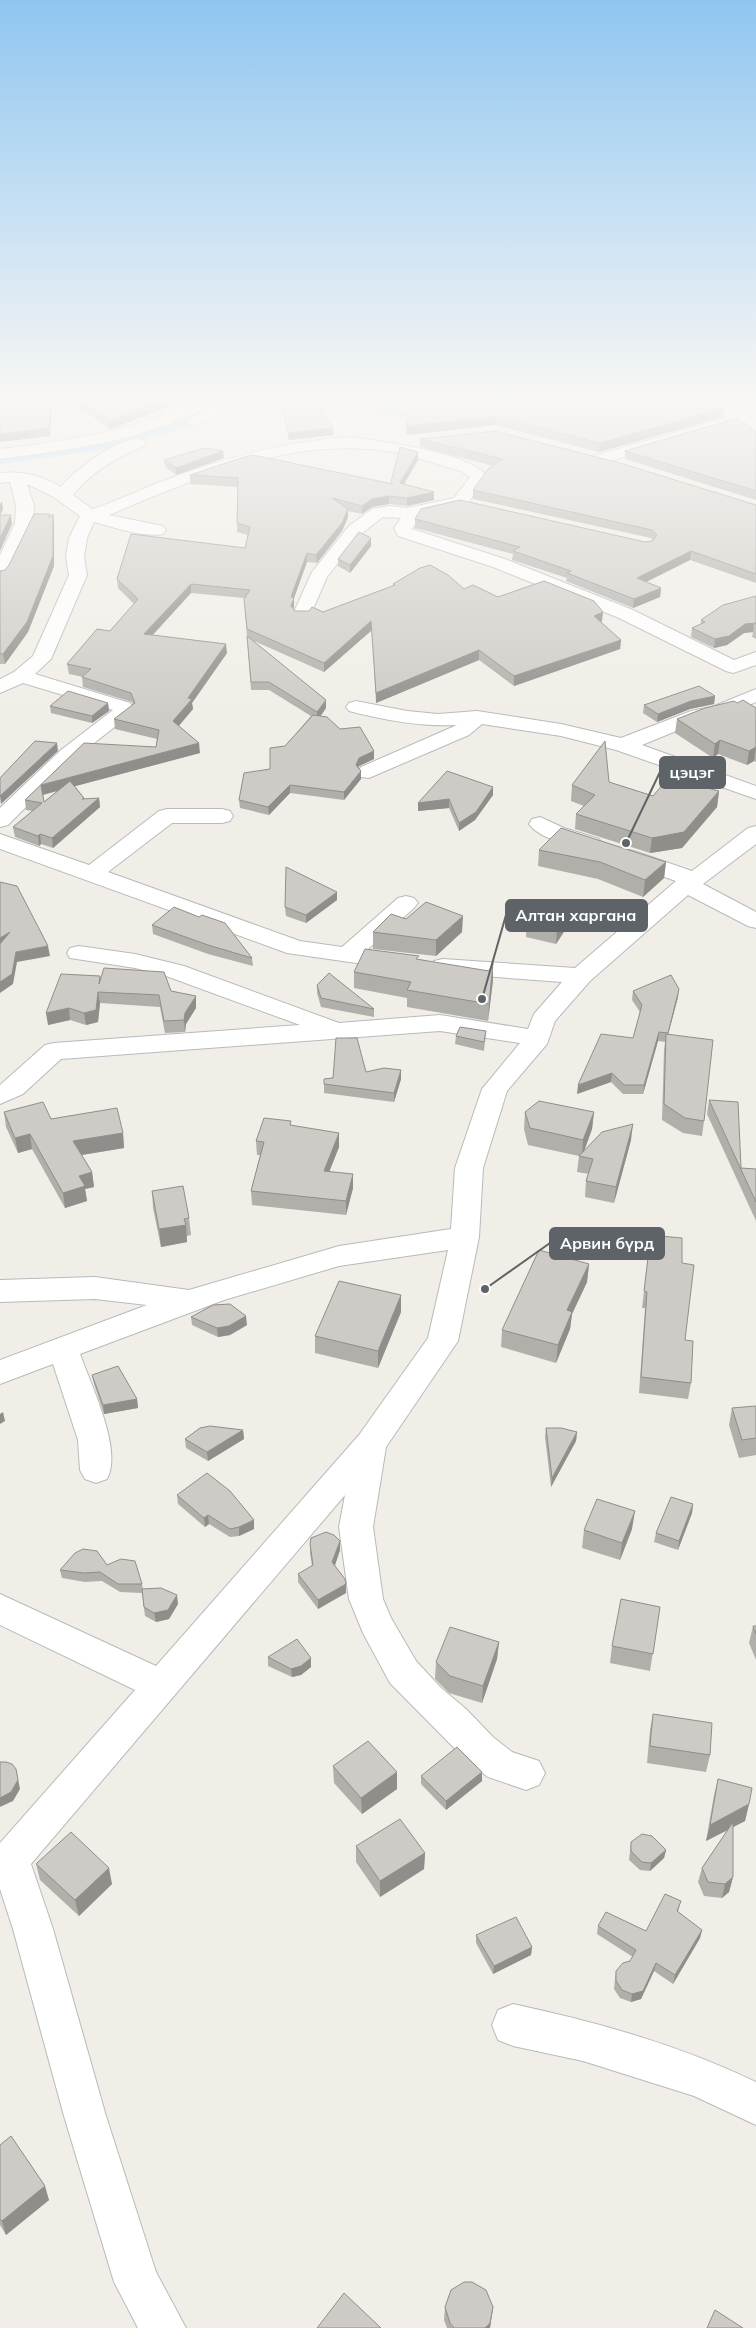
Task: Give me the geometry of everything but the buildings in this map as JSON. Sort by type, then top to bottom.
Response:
[{"type":"street","points":[[0,574],[24,523],[24,509]]},
{"type":"street","points":[[80,509],[89,515],[120,524],[157,530]]},
{"type":"street","points":[[0,687],[21,676],[41,659],[78,575],[75,557],[78,538],[89,515],[105,509]]},
{"type":"street","points":[[302,614],[318,576],[355,530],[378,514],[389,511],[407,513],[428,509]]},
{"type":"street","points":[[407,513],[410,518],[403,528],[404,532],[499,563],[626,614],[733,667],[756,684]]},
{"type":"street","points":[[733,667],[756,658]]},
{"type":"street","points":[[0,820],[68,754],[125,711],[122,707],[21,676]]},
{"type":"street","points":[[622,745],[698,715],[717,712],[756,695]]},
{"type":"street","points":[[356,707],[430,720],[477,717],[561,730],[622,745],[756,792]]},
{"type":"street","points":[[369,772],[462,731],[477,717]]},
{"type":"street","points":[[93,874],[167,816],[222,816]]},
{"type":"street","points":[[540,824],[556,833],[651,863],[756,921]]},
{"type":"street","points":[[163,2328],[137,2282],[85,2116],[33,1929],[5,1865],[370,1444],[443,1341],[465,1237],[470,1168],[495,1089],[538,1038],[543,1019],[581,976],[690,883],[714,867],[756,833]]},
{"type":"street","points":[[0,841],[296,948],[346,956],[460,968],[581,976]]},
{"type":"street","points":[[346,956],[406,903]]},
{"type":"street","points":[[79,953],[135,961],[175,971],[335,1030]]},
{"type":"street","points":[[0,1096],[14,1088],[54,1051],[440,1023],[538,1038]]},
{"type":"street","points":[[0,1372],[190,1300],[339,1256],[465,1237]]},
{"type":"street","points":[[0,1291],[95,1288],[190,1300]]},
{"type":"street","points":[[63,1349],[94,1440],[96,1470]]},
{"type":"street","points":[[370,1444],[356,1527],[366,1598],[375,1623],[403,1672],[428,1699],[453,1720],[480,1749],[500,1765],[526,1773]]},
{"type":"street","points":[[0,1609],[161,1685]]},
{"type":"street","points":[[513,2026],[583,2040],[700,2077],[756,2104]]},
{"type":"place","name":"цэцэг","points":[[626,843]]},
{"type":"place","name":"Алтан харгана","points":[[482,999]]},
{"type":"place","name":"Арвин бүрд","points":[[485,1289]]}]
